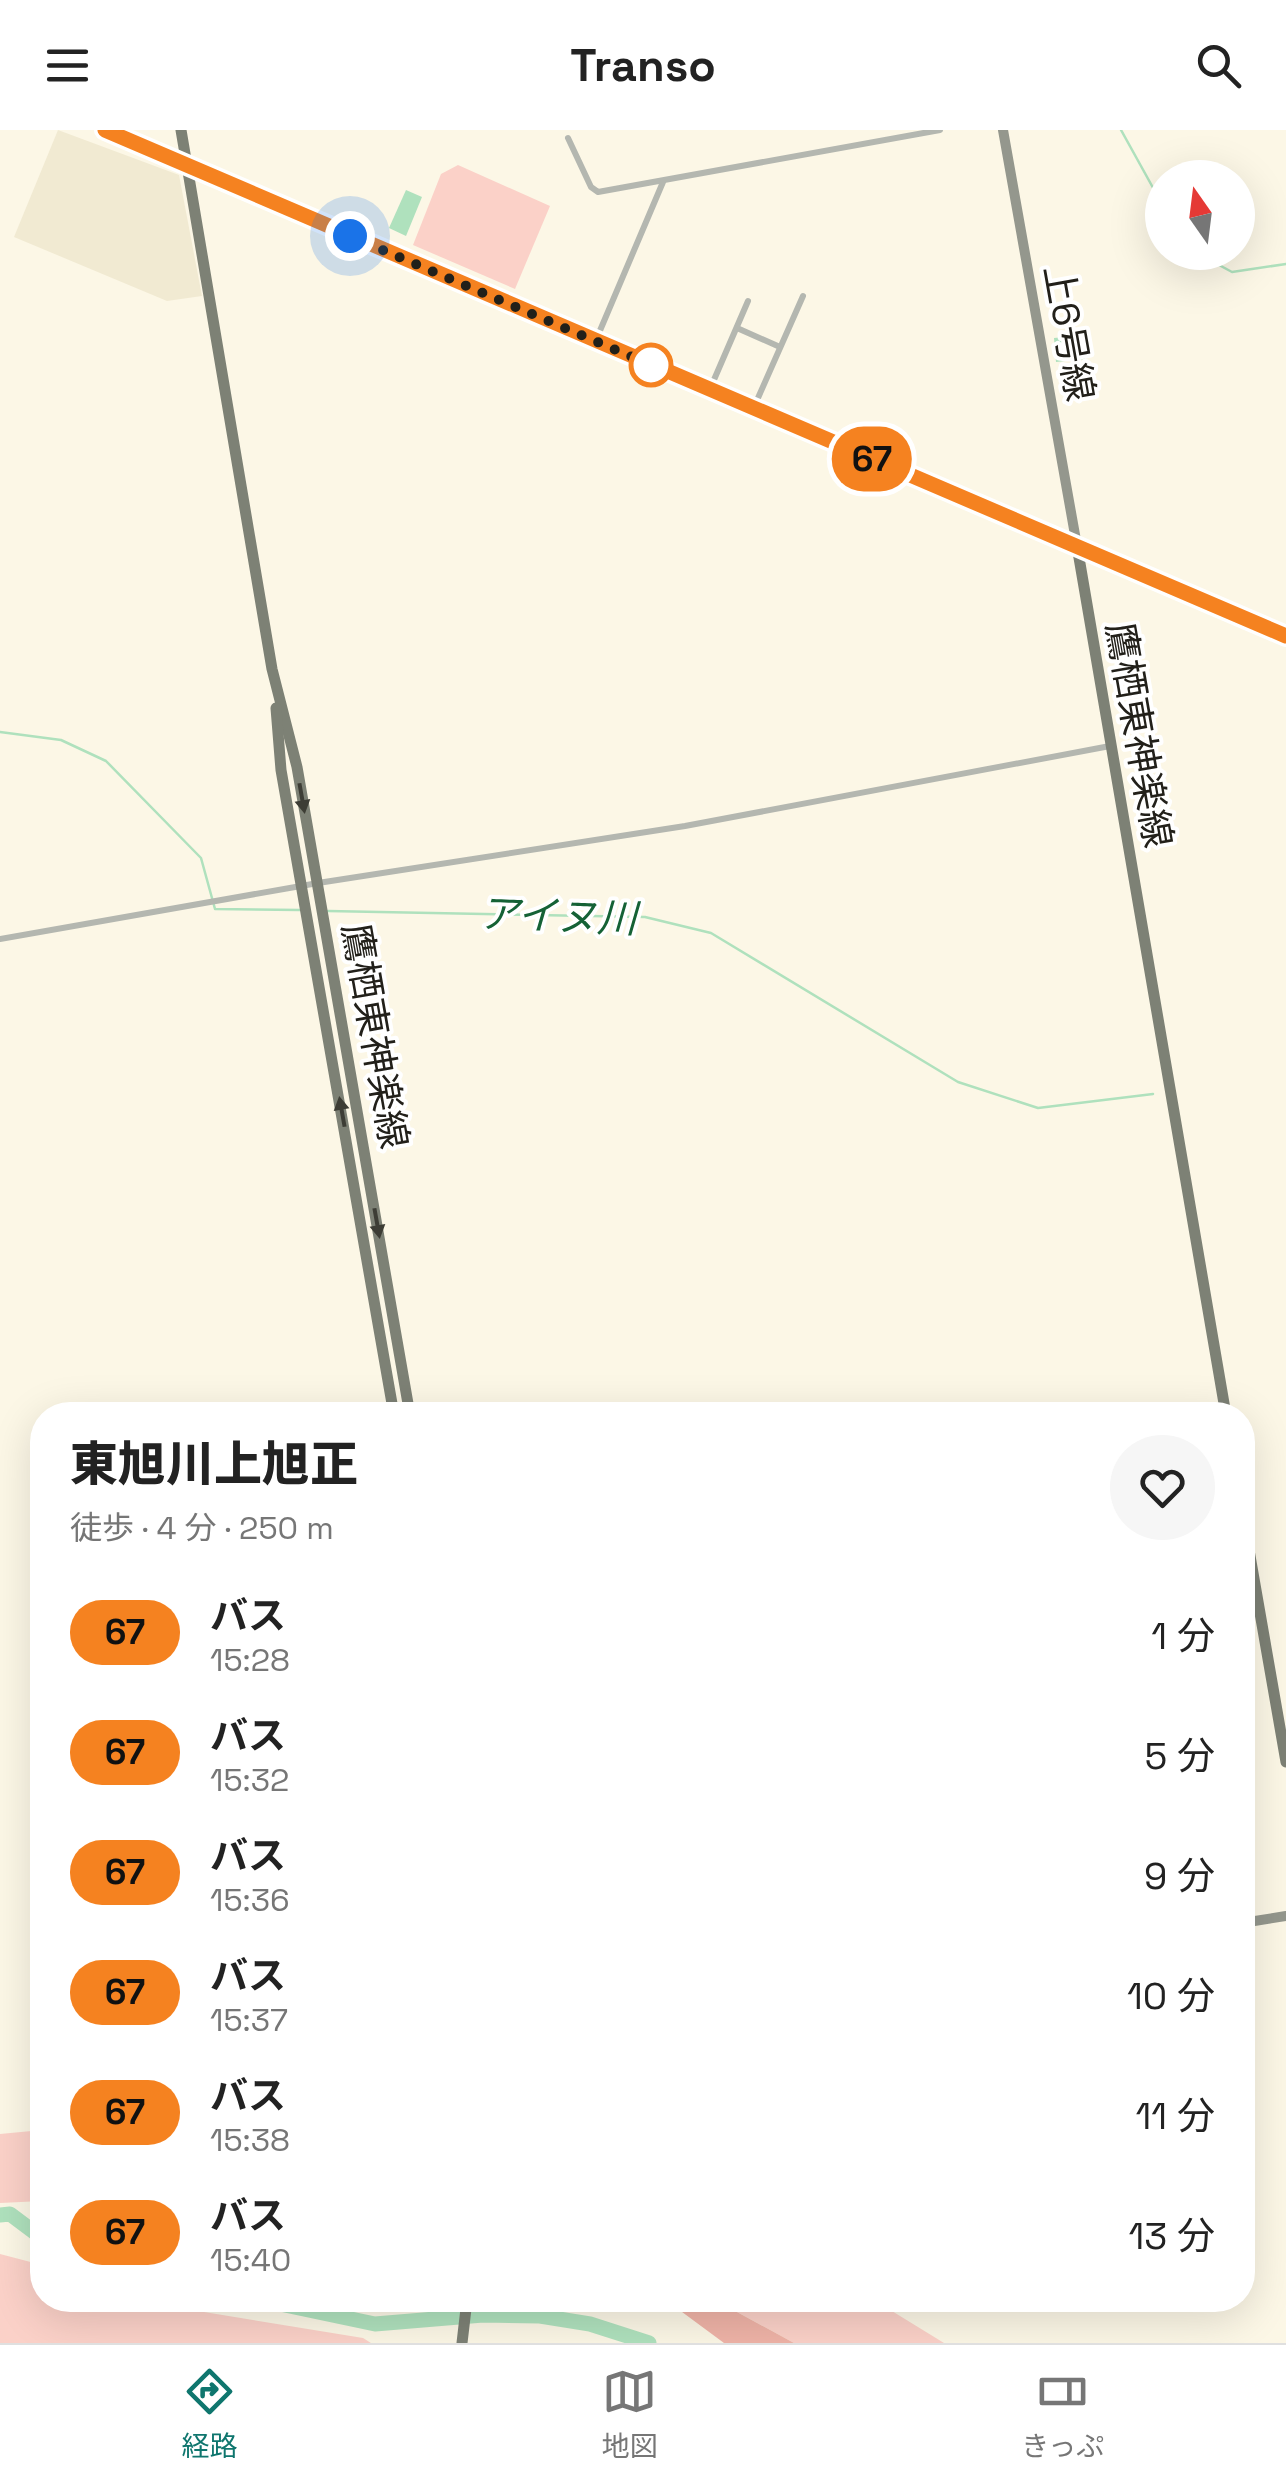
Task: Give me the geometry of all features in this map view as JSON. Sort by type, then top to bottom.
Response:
[{"type":"main road","name":"鷹栖東神楽線","points":[[181,130],[272,669],[282,770],[392,1402]]},
{"type":"main road","points":[[187,166],[1077,546]]},
{"type":"main road","name":"鷹栖東神楽線","points":[[1077,546],[1224,1402]]},
{"type":"main road","name":"鷹栖東神楽線","points":[[272,669],[297,767],[408,1402]]},
{"type":"main road","points":[[1255,1584],[1286,1762]]},
{"type":"main road","points":[[462,2343],[465,2312]]},
{"type":"street","points":[[104,130],[187,166]]},
{"type":"street","points":[[568,138],[598,192],[940,130]]},
{"type":"street","name":"上6号線","points":[[1003,130],[1077,546]]},
{"type":"street","points":[[595,341],[663,182]]},
{"type":"street","points":[[753,408],[803,296]]},
{"type":"street","points":[[710,390],[748,301]]},
{"type":"street","points":[[736,328],[780,347]]},
{"type":"street","points":[[1077,546],[1286,636]]},
{"type":"street","points":[[0,940],[213,900],[686,826],[1110,746]]},
{"type":"street","points":[[1255,1921],[1286,1916]]},
{"type":"shaded area","points":[[58,130],[179,175],[202,296],[167,301],[14,237]]},
{"type":"shaded area","points":[[458,165],[550,206],[515,289],[413,245],[441,174]]},
{"type":"shaded area","points":[[406,190],[422,197],[406,236],[389,228]]},
{"type":"shaded area","points":[[1083,335],[1085,359],[1056,362],[1054,338]]},
{"type":"shaded area","points":[[30,2131],[30,2202],[0,2203],[0,2134]]},
{"type":"shaded area","points":[[0,2254],[30,2262],[30,2312],[204,2312],[363,2338],[371,2343],[0,2343]]},
{"type":"shaded area","points":[[682,2312],[737,2312],[794,2343],[724,2343]]},
{"type":"shaded area","points":[[737,2312],[894,2312],[944,2343],[794,2343]]},
{"type":"waterway","points":[[1121,130],[1145,173]]},
{"type":"waterway","points":[[1255,269],[1286,264]]},
{"type":"waterway","points":[[1228,270],[1246,270]]},
{"type":"waterway","name":"アイヌ川","points":[[0,732],[61,740],[106,761],[201,858],[215,909],[300,910]]},
{"type":"waterway","name":"アイヌ川","points":[[328,911],[645,917],[711,933],[958,1082],[1038,1108],[1153,1094]]},
{"type":"waterway","points":[[0,2215],[10,2214],[30,2229]]},
{"type":"waterway","points":[[318,2312],[375,2324],[483,2315],[540,2316],[590,2324],[649,2343]]},
{"type":"bus line","name":"67","points":[[105,130],[1286,636]]},
{"type":"route","points":[[350,236],[651,365]]}]
